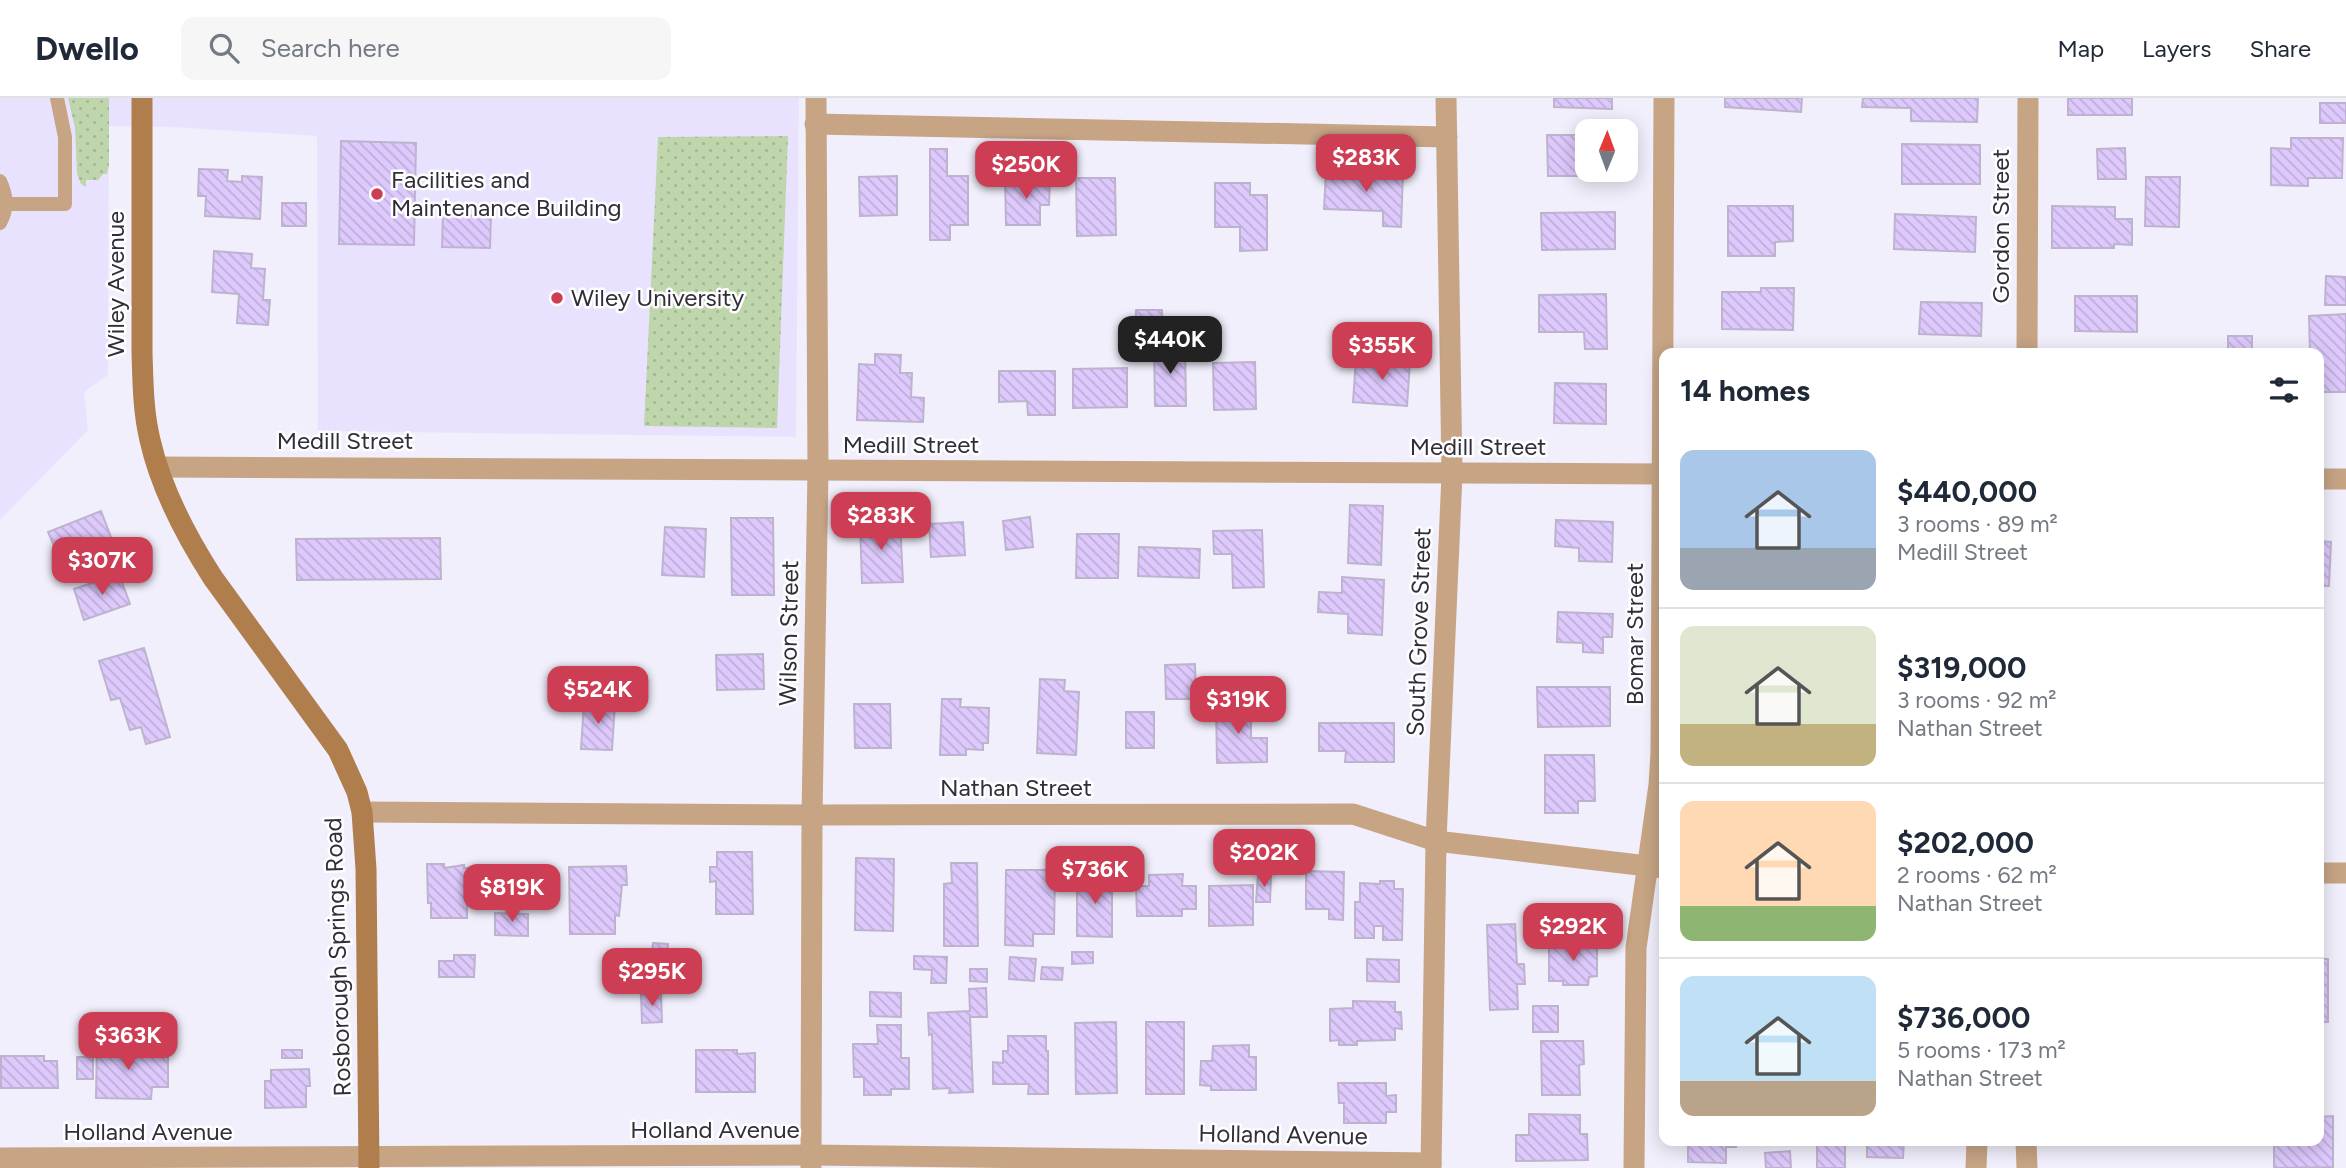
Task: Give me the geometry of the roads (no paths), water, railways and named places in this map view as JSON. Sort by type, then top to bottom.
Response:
[{"type":"street","name":"Wiley Avenue","points":[[142,98],[143,390],[150,441],[158,467]]},
{"type":"street","name":"Wilson Street","points":[[811,1162],[812,815],[818,471],[816,98]]},
{"type":"street","name":"South Grove Street","points":[[1431,1165],[1436,841],[1452,474],[1446,98]]},
{"type":"street","name":"Bomar Street","points":[[1663,348],[1664,98]]},
{"type":"street","name":"Gordon Street","points":[[2027,348],[2028,98]]},
{"type":"street","points":[[815,124],[1447,137]]},
{"type":"street","name":"Medill Street","points":[[158,467],[1659,474]]},
{"type":"street","name":"Rosborough Springs Road","points":[[158,467],[183,527],[213,578],[338,750],[357,792],[362,812],[366,869],[369,1163]]},
{"type":"street","points":[[2324,479],[2346,479]]},
{"type":"street","name":"Bomar Street","points":[[1634,1168],[1636,948],[1656,868],[1659,799]]},
{"type":"street","name":"Nathan Street","points":[[362,812],[1353,814],[1436,841],[1656,868]]},
{"type":"street","points":[[2324,873],[2346,873]]},
{"type":"street","points":[[1976,1168],[1977,1146]]},
{"type":"street","points":[[2026,1146],[2027,1168]]},
{"type":"street","name":"Holland Avenue","points":[[0,1158],[369,1163],[1431,1165]]},
{"type":"lane","points":[[6,204],[65,204],[65,136],[57,98]]},
{"type":"lane","points":[[0,181],[6,204],[0,223]]},
{"type":"place","name":"Facilities and Maintenance Building","points":[[377,194]]},
{"type":"place","name":"Wiley University","points":[[557,298]]}]
